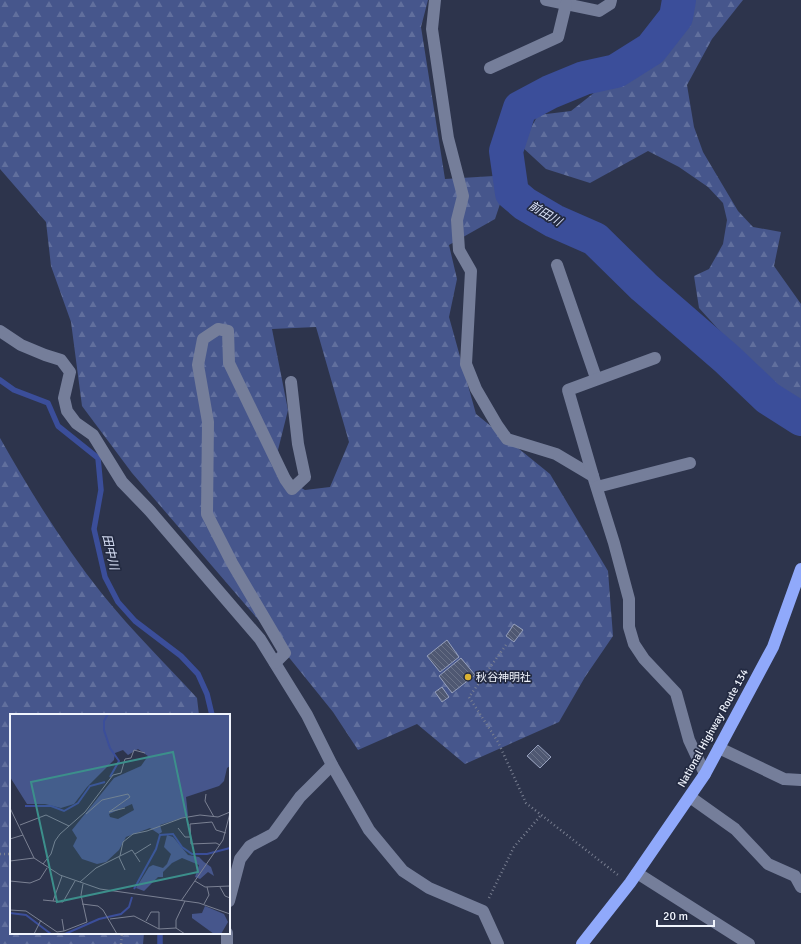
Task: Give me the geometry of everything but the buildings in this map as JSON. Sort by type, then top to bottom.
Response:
[{"type":"highway","name":"National Highway Route 134","points":[[582,944],[634,878],[705,774],[773,647],[801,569]]},
{"type":"street","points":[[435,0],[432,29],[448,138],[463,196],[457,220],[459,250],[471,271],[466,364],[476,389],[507,439],[556,454],[595,481],[690,463]]},
{"type":"street","points":[[546,0],[599,11],[610,4],[611,0]]},
{"type":"street","points":[[490,68],[558,36],[566,4]]},
{"type":"street","points":[[557,265],[596,378]]},
{"type":"street","points":[[275,663],[285,653],[232,563],[207,514],[208,422],[198,365],[203,339],[218,329],[228,331],[229,363],[285,479],[292,489],[305,477],[298,444],[291,382]]},
{"type":"street","points":[[0,330],[21,344],[45,355],[61,360],[70,372],[64,398],[67,411],[76,423],[94,435],[122,482],[150,511],[255,633],[307,715],[332,764],[370,830],[403,871],[429,888],[483,911],[498,944]]},
{"type":"street","points":[[655,358],[596,378],[568,390],[629,598],[629,627],[634,644],[644,659],[676,693],[689,740],[705,774]]},
{"type":"street","points":[[719,748],[784,779],[801,780]]},
{"type":"street","points":[[230,897],[240,859],[250,846],[273,834],[300,797],[332,764]]},
{"type":"street","points":[[690,797],[735,829],[768,864],[795,876],[801,887]]},
{"type":"street","points":[[634,878],[749,944]]},
{"type":"path","points":[[506,645],[469,696],[498,742],[526,803],[541,815],[634,878]]},
{"type":"path","points":[[483,911],[514,847],[541,815]]},
{"type":"path","points":[[121,944],[122,934]]},
{"type":"green space","points":[[0,0],[428,0],[421,27],[445,179],[494,176],[502,198],[495,219],[449,245],[457,279],[449,317],[476,414],[550,474],[608,571],[613,636],[585,677],[559,722],[465,764],[417,724],[358,750],[333,712],[262,624],[132,473],[82,406],[71,322],[51,266],[46,222],[0,169]],"holes":[[[316,327],[349,442],[330,487],[305,490],[285,479],[278,450],[288,410],[272,329]]]},
{"type":"green space","points":[[694,0],[743,0],[712,39],[687,85],[694,127],[703,152],[738,211],[753,227],[781,232],[774,266],[801,304],[801,407],[780,397],[699,308],[694,276],[709,269],[723,244],[727,220],[723,203],[708,187],[679,167],[648,151],[590,183],[546,169],[521,146],[538,115],[571,111],[595,92],[675,43]]},
{"type":"green space","points":[[0,438],[36,499],[75,558],[114,608],[197,698],[199,714],[10,714],[10,934],[144,934],[143,944],[0,944]]},
{"type":"waterway","name":"前田川","points":[[679,0],[676,17],[651,49],[616,71],[584,78],[550,92],[520,108],[506,151],[512,193],[525,204],[554,221],[595,239],[644,287],[727,359],[768,398],[801,419]]},
{"type":"waterway","name":"田中川","points":[[0,380],[14,390],[48,403],[58,426],[98,458],[101,490],[94,529],[105,577],[118,602],[135,621],[181,656],[198,674],[207,694],[212,714]]},
{"type":"waterway","name":"田中川","points":[[160,934],[160,944]]},
{"type":"place","name":"秋谷神明社","points":[[468,677]]}]
